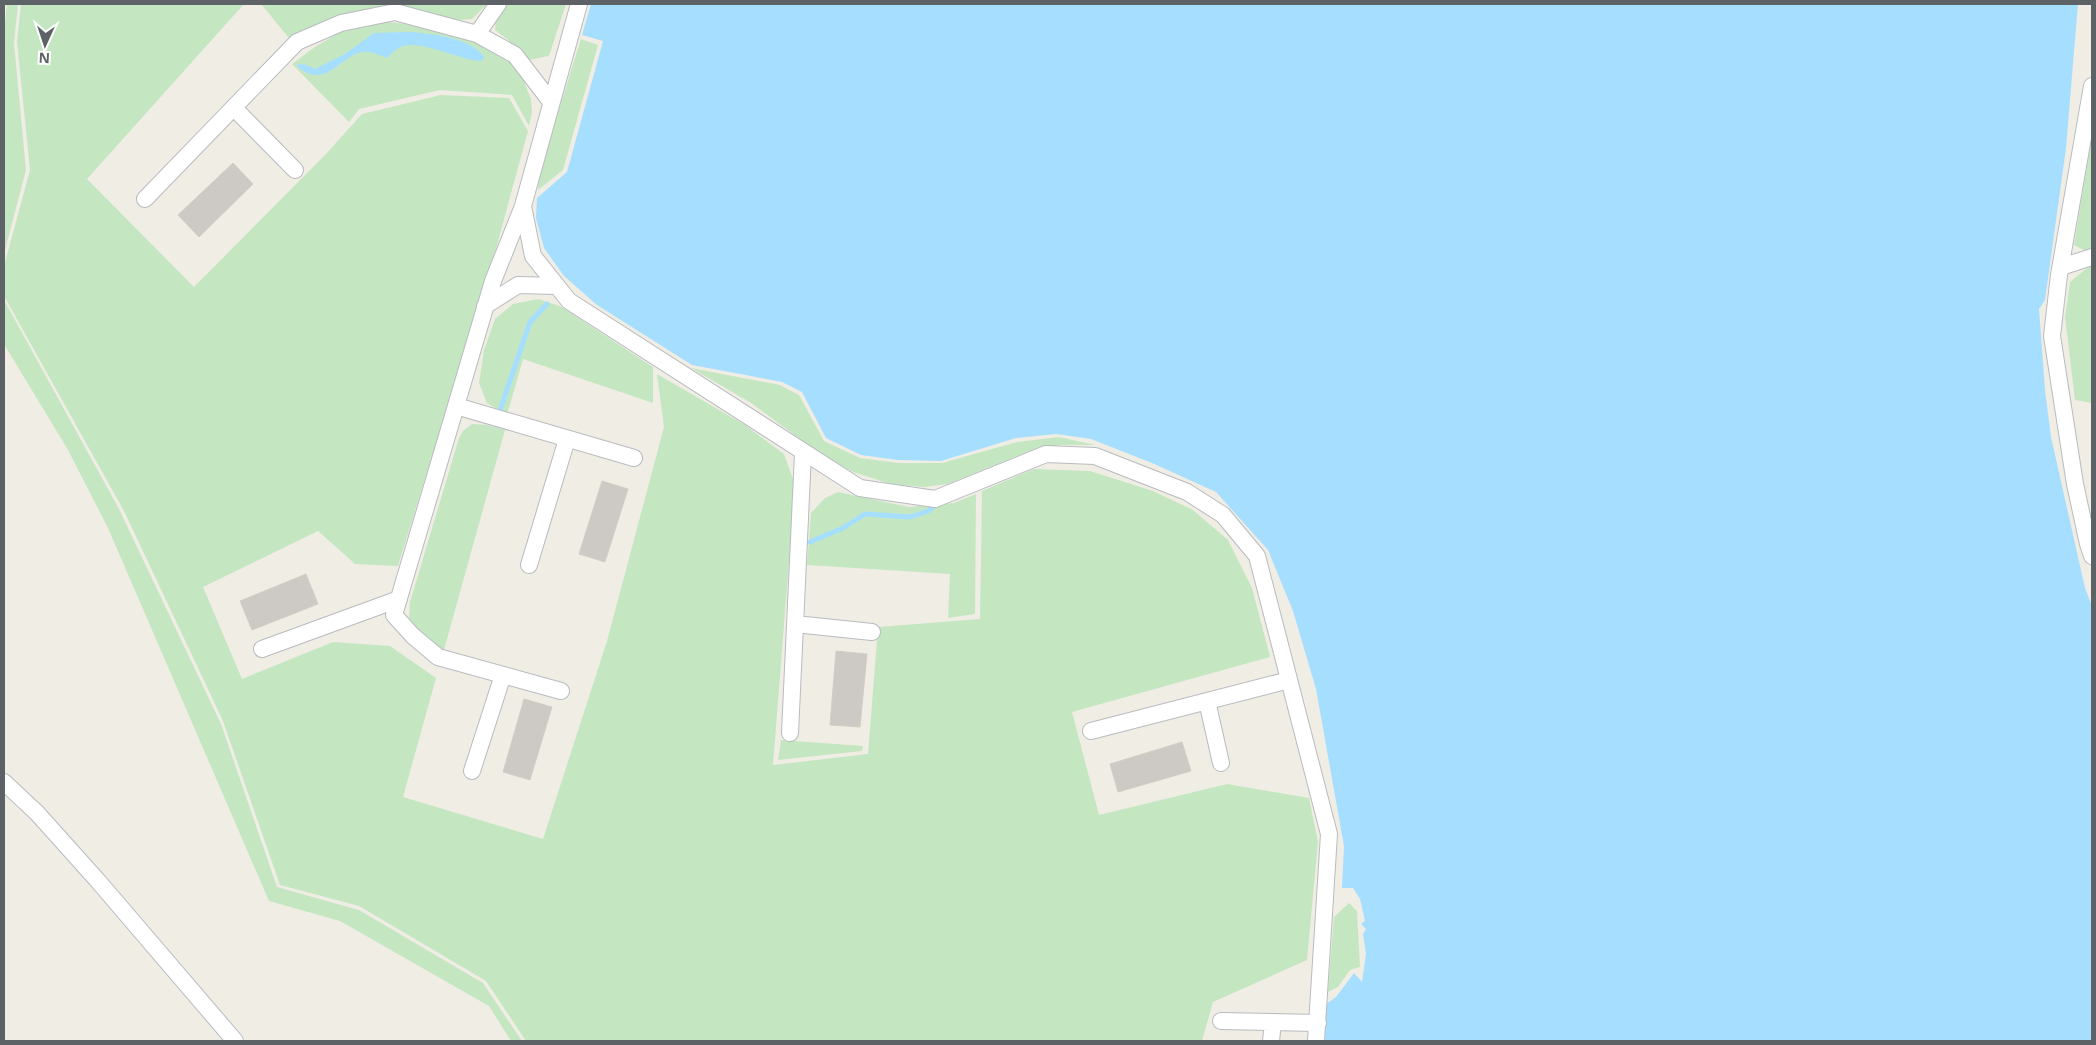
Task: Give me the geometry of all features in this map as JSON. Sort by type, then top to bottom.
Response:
[{"type":"street","points":[[477,34],[498,4]]},
{"type":"street","points":[[561,691],[438,657],[413,636],[394,615],[493,280],[523,206],[579,4]]},
{"type":"street","points":[[145,199],[297,42],[341,23],[395,12],[477,34],[515,55],[551,102]]},
{"type":"street","points":[[2092,94],[2061,267],[2052,336],[2075,484],[2092,556]]},
{"type":"street","points":[[234,108],[295,170]]},
{"type":"street","points":[[523,206],[533,256],[569,301],[860,488],[935,499],[1046,454],[1095,456],[1188,492],[1223,515],[1256,556],[1329,834],[1316,1041]]},
{"type":"street","points":[[2061,267],[2092,257]]},
{"type":"street","points":[[485,306],[518,285],[557,286]]},
{"type":"street","points":[[456,406],[634,458]]},
{"type":"street","points":[[529,565],[567,439]]},
{"type":"street","points":[[790,733],[803,453]]},
{"type":"street","points":[[262,649],[399,599]]},
{"type":"street","points":[[795,624],[872,632]]},
{"type":"street","points":[[472,771],[503,675]]},
{"type":"street","points":[[1091,731],[1289,680]]},
{"type":"street","points":[[1207,701],[1221,763]]},
{"type":"street","points":[[4,782],[37,813],[98,881],[234,1041]]},
{"type":"street","points":[[1221,1021],[1318,1023]]},
{"type":"street","points":[[1271,1041],[1273,1022]]},
{"type":"green space","points":[[7,4],[18,4],[14,43],[26,170],[4,254],[4,33]]},
{"type":"green space","points":[[21,4],[244,4],[87,179],[194,287],[325,155],[362,114],[441,95],[509,98],[528,131],[497,245],[398,566],[355,564],[318,531],[203,587],[242,679],[333,642],[390,646],[436,678],[403,797],[543,839],[607,641],[664,427],[657,374],[745,425],[784,454],[795,485],[773,765],[868,754],[878,627],[980,619],[982,491],[1034,469],[1090,471],[1153,491],[1193,510],[1228,540],[1252,588],[1270,657],[1072,712],[1099,815],[1227,784],[1309,798],[1318,842],[1307,960],[1213,1002],[1202,1041],[526,1041],[486,981],[359,906],[280,885],[223,721],[124,511],[4,296],[4,266],[30,170],[17,42]]},
{"type":"green space","points":[[261,4],[487,4],[472,19],[458,20],[413,9],[305,30],[289,38]]},
{"type":"green space","points":[[507,4],[566,4],[549,56],[529,60],[517,47],[495,30],[496,20]]},
{"type":"green space","points":[[389,22],[431,27],[475,41],[511,61],[523,79],[531,99],[532,112],[529,126],[512,95],[440,90],[359,109],[349,122],[292,64],[315,47],[349,27]]},
{"type":"green space","points":[[581,39],[598,45],[563,170],[538,190],[539,173]]},
{"type":"green space","points":[[2092,136],[2092,251],[2088,252],[2074,245]]},
{"type":"green space","points":[[2092,264],[2092,403],[2075,400],[2065,317],[2070,282]]},
{"type":"green space","points":[[538,299],[560,306],[653,367],[653,403],[523,359],[507,415],[487,403],[479,383],[484,350],[495,319],[513,304]]},
{"type":"green space","points":[[4,300],[119,509],[221,724],[277,887],[359,910],[483,983],[522,1041],[511,1041],[489,1006],[340,921],[269,901],[108,528],[68,450],[4,344]]},
{"type":"green space","points":[[691,368],[780,385],[799,395],[824,441],[860,458],[899,463],[942,463],[1017,442],[1059,437],[1095,445],[1060,445],[1032,450],[948,484],[924,487],[891,484],[853,472],[819,453],[751,403]]},
{"type":"green space","points":[[472,424],[487,425],[505,430],[444,650],[428,641],[409,619],[410,602],[459,438],[463,431]]},
{"type":"green space","points":[[838,492],[909,507],[954,503],[976,494],[975,614],[948,618],[950,574],[807,565],[811,513],[825,498]]},
{"type":"green space","points":[[781,740],[863,746],[862,751],[778,760]]},
{"type":"green space","points":[[1349,903],[1357,911],[1360,967],[1350,970],[1338,987],[1328,992],[1334,917]]},
{"type":"water","points":[[591,4],[2078,4],[2066,148],[2045,300],[2039,309],[2045,390],[2051,437],[2085,588],[2092,606],[2092,1041],[1325,1041],[1326,1004],[1336,997],[1354,973],[1362,982],[1366,954],[1363,934],[1366,929],[1361,924],[1365,921],[1360,899],[1353,888],[1342,888],[1344,846],[1316,689],[1293,611],[1268,550],[1216,492],[1152,463],[1091,439],[1056,434],[1016,438],[941,461],[898,460],[861,455],[826,438],[802,392],[782,382],[692,365],[597,305],[564,276],[544,248],[536,218],[537,198],[567,172],[603,41],[582,35]]},
{"type":"water","points":[[407,32],[438,35],[460,41],[470,45],[484,57],[482,61],[473,60],[427,47],[407,45],[397,49],[387,58],[369,52],[355,54],[324,74],[306,73],[296,65],[304,64],[315,69],[345,54],[374,33]]},
{"type":"building","points":[[233,163],[253,184],[199,237],[178,215]]},
{"type":"building","points":[[602,481],[628,489],[605,562],[579,554]]},
{"type":"building","points":[[306,574],[318,604],[252,630],[240,601]]},
{"type":"building","points":[[836,651],[867,654],[860,727],[830,725]]},
{"type":"building","points":[[524,699],[552,707],[530,780],[503,772]]},
{"type":"building","points":[[1182,742],[1191,771],[1118,792],[1110,764]]},
{"type":"waterway","points":[[500,410],[530,322],[547,304]]},
{"type":"waterway","points":[[810,542],[843,528],[865,514],[910,517],[928,511],[936,504]]}]
